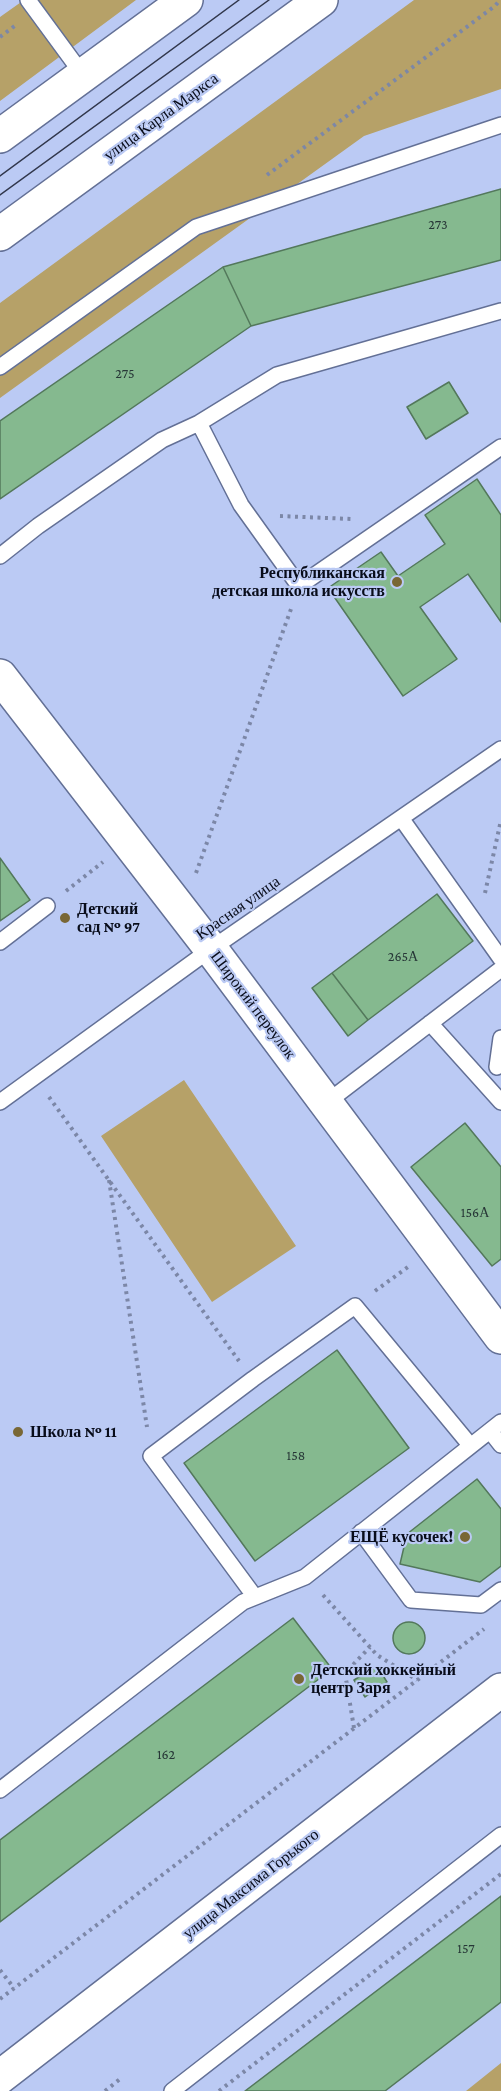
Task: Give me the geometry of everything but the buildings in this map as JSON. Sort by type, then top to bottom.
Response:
[{"type":"main road","points":[[0,136],[186,0]]},
{"type":"main road","name":"улица Карла Маркса","points":[[0,234],[321,0]]},
{"type":"main road","name":"Широкий переулок","points":[[0,676],[211,949],[500,1333]]},
{"type":"main road","name":"улица Максима Горького","points":[[0,2077],[501,1690]]},
{"type":"lane","points":[[28,0],[82,75]]},
{"type":"lane","points":[[0,367],[196,227],[501,124]]},
{"type":"lane","points":[[0,556],[38,526],[162,440],[199,423],[277,375],[501,311]]},
{"type":"lane","points":[[199,423],[241,505],[299,586],[390,521],[501,447]]},
{"type":"lane","name":"Красная улица","points":[[0,1102],[211,949],[501,749]]},
{"type":"lane","points":[[400,818],[501,958]]},
{"type":"lane","points":[[0,942],[47,906]]},
{"type":"lane","points":[[326,1103],[501,969]]},
{"type":"lane","points":[[430,1023],[501,1102]]},
{"type":"lane","points":[[497,1067],[501,1038]]},
{"type":"lane","points":[[255,1597],[151,1456],[355,1306],[470,1445]]},
{"type":"lane","points":[[0,1790],[243,1602],[305,1577],[495,1426],[501,1446]]},
{"type":"lane","points":[[362,1532],[411,1600],[481,1605],[501,1590]]},
{"type":"lane","points":[[172,2091],[501,1835]]},
{"type":"path","points":[[264,177],[495,6],[500,0]]},
{"type":"path","points":[[249,514],[390,521]]},
{"type":"path","points":[[196,875],[299,586]]},
{"type":"path","points":[[478,926],[501,820]]},
{"type":"path","points":[[47,906],[108,858]]},
{"type":"path","points":[[34,1077],[253,1379]]},
{"type":"path","points":[[108,1179],[151,1456]]},
{"type":"path","points":[[355,1306],[417,1260]]},
{"type":"path","points":[[305,1577],[329,1600],[377,1654],[417,1680]]},
{"type":"path","points":[[0,1999],[492,1623]]},
{"type":"path","points":[[354,1728],[345,1673],[370,1647]]},
{"type":"path","points":[[219,2091],[501,1874]]},
{"type":"path","points":[[0,1970],[14,1988]]},
{"type":"path","points":[[105,2091],[120,2079]]},
{"type":"shaded area","points":[[24,0],[136,0],[0,101],[0,17]]},
{"type":"shaded area","points":[[414,0],[501,0],[501,89],[364,136],[0,398],[0,303]]},
{"type":"shaded area","points":[[184,1080],[296,1246],[212,1302],[101,1136]]},
{"type":"shaded area","points":[[501,2063],[501,2091],[466,2091]]},
{"type":"tram line","points":[[0,176],[239,0]]},
{"type":"tram line","points":[[0,195],[269,0]]},
{"type":"place","name":"Республиканская детская школа искусств","points":[[397,582]]},
{"type":"place","name":"Детский сад № 97","points":[[65,918]]},
{"type":"place","name":"Школа № 11","points":[[18,1432]]},
{"type":"place","name":"ЕЩЁ кусочек!","points":[[465,1537]]},
{"type":"place","name":"Детский хоккейный центр Заря","points":[[299,1679]]}]
